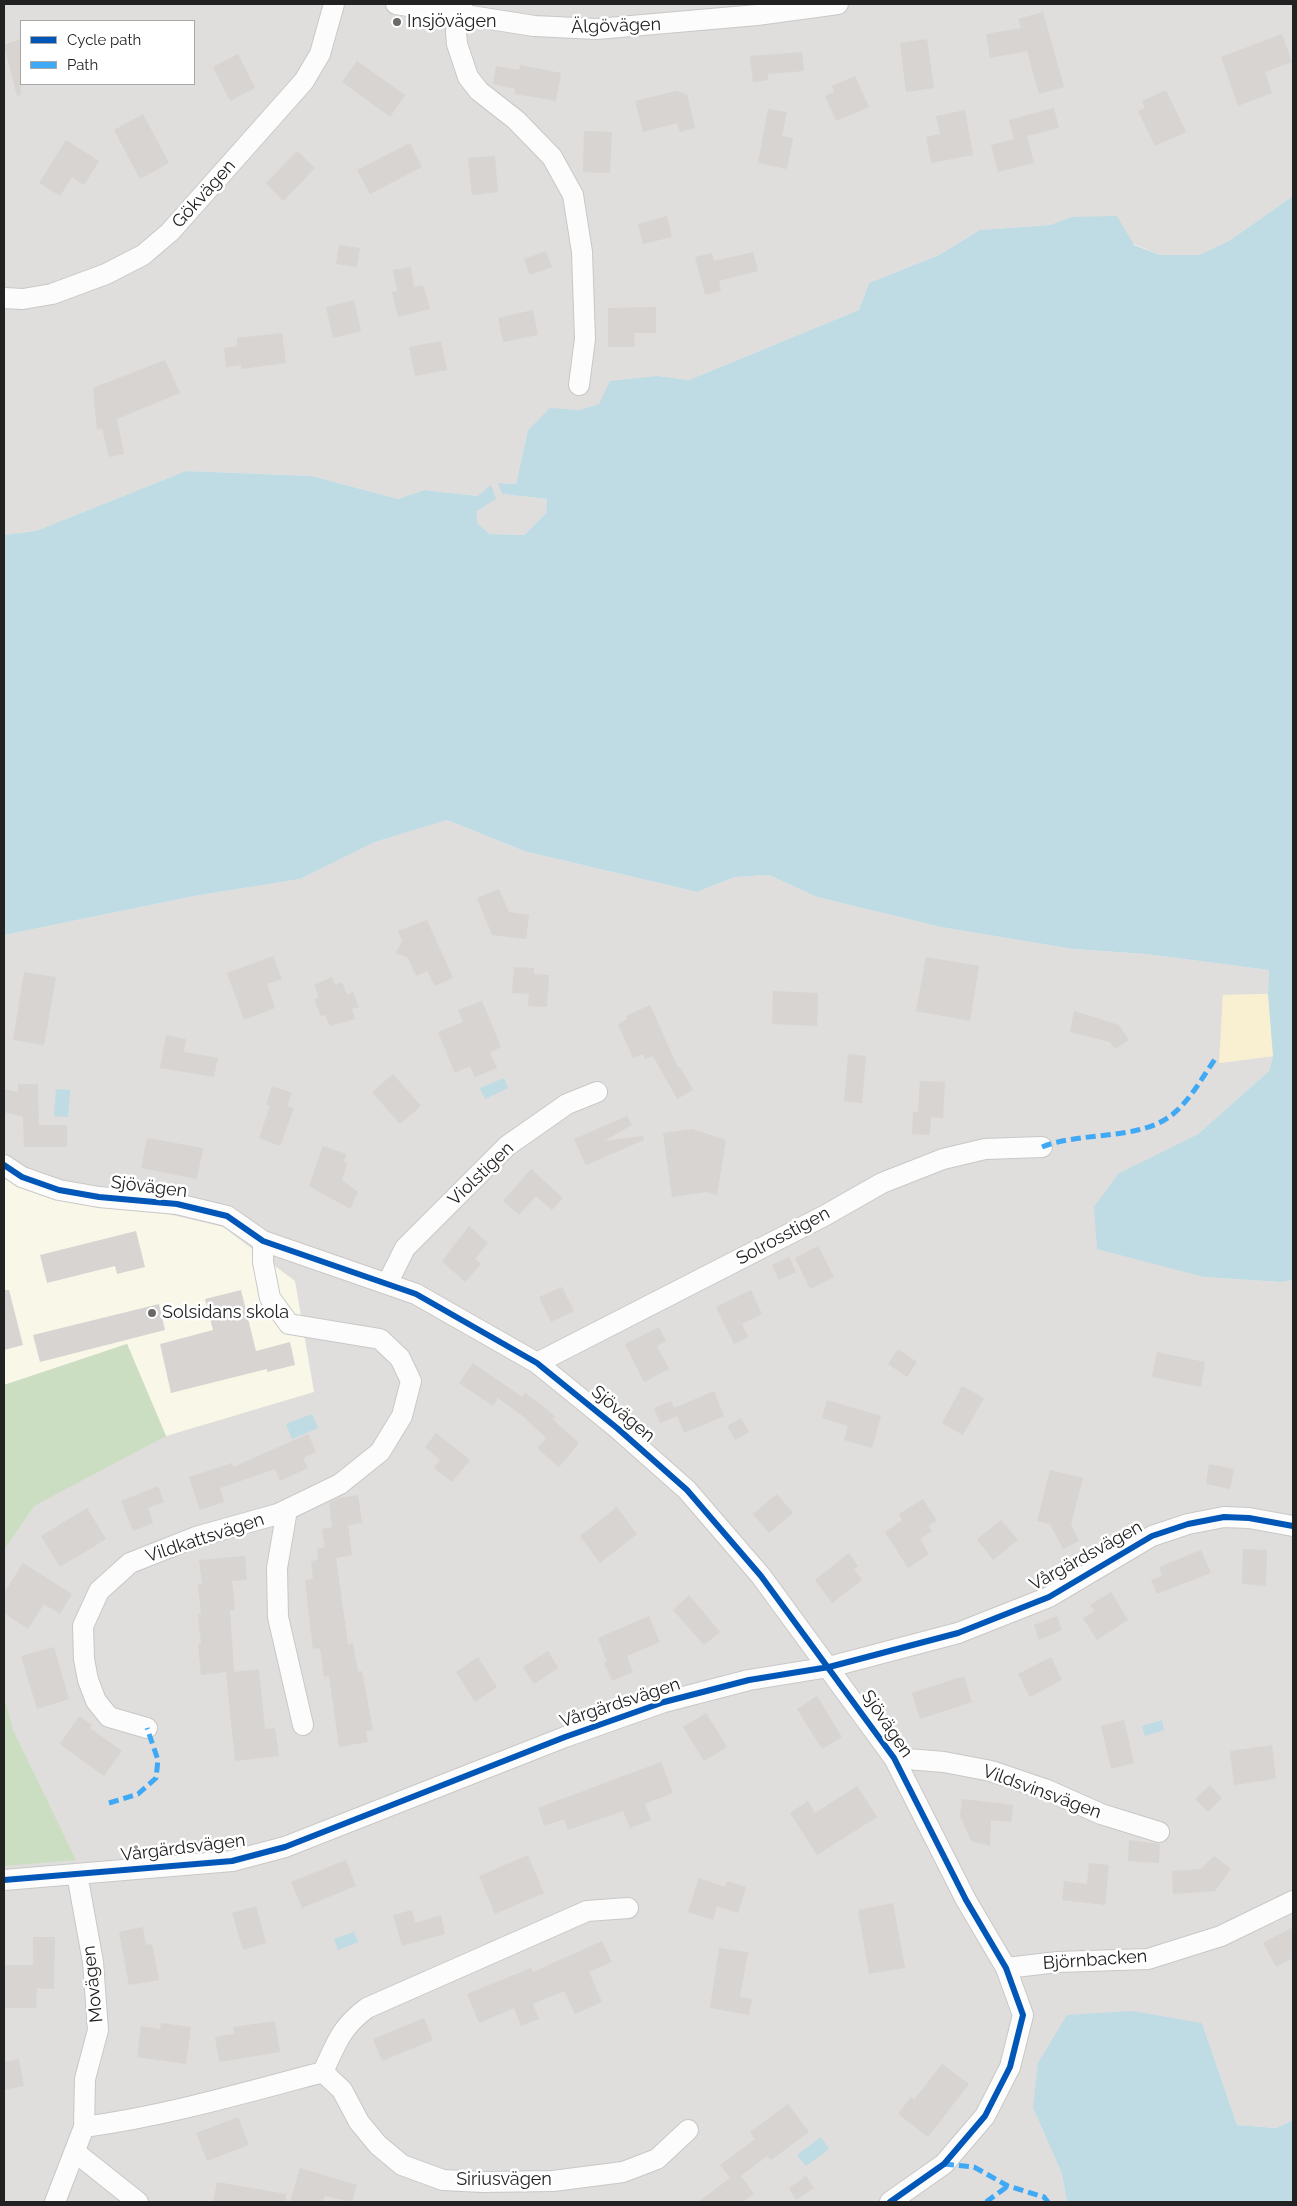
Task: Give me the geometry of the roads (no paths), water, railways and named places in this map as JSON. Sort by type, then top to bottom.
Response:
[{"type":"street","name":"Gökvägen","points":[[4,298],[23,300],[78,285],[143,255],[170,232],[304,81],[320,54],[334,4]]},
{"type":"street","name":"Älgövägen","points":[[396,4],[460,9],[534,26],[597,29],[737,17],[838,4]]},
{"type":"street","points":[[460,9],[456,44],[468,77],[479,91],[516,120],[552,157],[573,195],[582,252],[585,330],[578,385]]},
{"type":"street","name":"Violstigen","points":[[388,1282],[405,1248],[508,1146],[567,1104],[597,1092]]},
{"type":"street","name":"Solrosstigen","points":[[537,1363],[773,1242],[882,1183],[944,1159],[985,1149],[1042,1147]]},
{"type":"street","name":"Sjövägen","points":[[4,1165],[22,1177],[59,1190],[99,1197],[177,1204],[228,1216],[263,1241],[388,1282],[416,1294],[537,1363],[618,1428],[687,1490],[761,1576],[894,1758],[966,1900],[1006,1968],[1023,2015],[1010,2067],[985,2116],[944,2164],[890,2202]]},
{"type":"street","name":"Vildkattsvägen","points":[[147,1728],[109,1717],[96,1701],[88,1680],[82,1643],[82,1626],[98,1591],[130,1563],[196,1537],[287,1510],[340,1484],[380,1452],[402,1416],[411,1381],[400,1358],[380,1339],[289,1324],[270,1298],[263,1262],[263,1241]]},
{"type":"street","name":"Vildkattsvägen","points":[[287,1510],[277,1568],[278,1617],[303,1725]]},
{"type":"street","name":"Vårgärdsvägen","points":[[4,1880],[232,1861],[285,1848],[615,1718],[664,1702],[749,1680],[829,1667],[958,1633],[1049,1597],[1152,1536],[1188,1524],[1224,1517],[1249,1518],[1293,1526]]},
{"type":"street","name":"Vildsvinsvägen","points":[[894,1758],[944,1762],[991,1771],[1047,1790],[1102,1814],[1158,1832]]},
{"type":"street","name":"Movägen","points":[[55,2202],[84,2127],[85,2079],[98,2030],[93,1962],[77,1874]]},
{"type":"street","name":"Björnbacken","points":[[1006,1968],[1058,1962],[1148,1958],[1221,1936],[1293,1901]]},
{"type":"street","points":[[84,2127],[123,2122],[218,2100],[323,2072],[340,2036],[350,2020],[366,2008],[587,1911],[628,1908]]},
{"type":"street","name":"Siriusvägen","points":[[323,2072],[342,2090],[359,2122],[378,2145],[402,2165],[443,2180],[483,2182],[553,2181],[623,2172],[657,2159],[688,2130]]},
{"type":"street","points":[[75,2152],[138,2202]]},
{"type":"water","points":[[1293,196],[1293,1280],[1281,1282],[1204,1277],[1097,1249],[1094,1207],[1119,1173],[1198,1134],[1269,1071],[1273,1056],[1268,994],[1269,970],[1146,954],[1073,949],[941,927],[817,897],[769,875],[735,877],[697,892],[524,851],[447,820],[375,842],[300,879],[194,896],[4,935],[4,535],[36,531],[186,471],[312,476],[398,499],[424,490],[478,496],[491,485],[496,499],[477,511],[477,523],[490,534],[524,535],[546,513],[547,499],[502,494],[498,483],[516,484],[528,430],[550,408],[579,410],[599,404],[610,381],[658,376],[689,380],[859,310],[869,283],[939,255],[980,230],[1050,225],[1071,217],[1117,216],[1134,245],[1160,255],[1199,255],[1229,241]]},
{"type":"water","points":[[504,1078],[508,1088],[485,1099],[480,1088]]},
{"type":"water","points":[[56,1089],[70,1090],[68,1117],[54,1116]]},
{"type":"water","points":[[312,1414],[318,1428],[292,1439],[286,1424]]},
{"type":"water","points":[[1162,1720],[1164,1730],[1145,1736],[1142,1726]]},
{"type":"water","points":[[354,1932],[358,1942],[338,1950],[334,1939]]},
{"type":"water","points":[[1132,2011],[1202,2023],[1237,2125],[1276,2128],[1293,2120],[1293,2202],[1067,2202],[1062,2174],[1033,2108],[1038,2063],[1067,2015]]},
{"type":"water","points":[[821,2137],[829,2149],[806,2166],[797,2155]]},
{"type":"place","name":"Insjövägen","points":[[397,22]]},
{"type":"place","name":"Solsidans skola","points":[[152,1313]]}]
